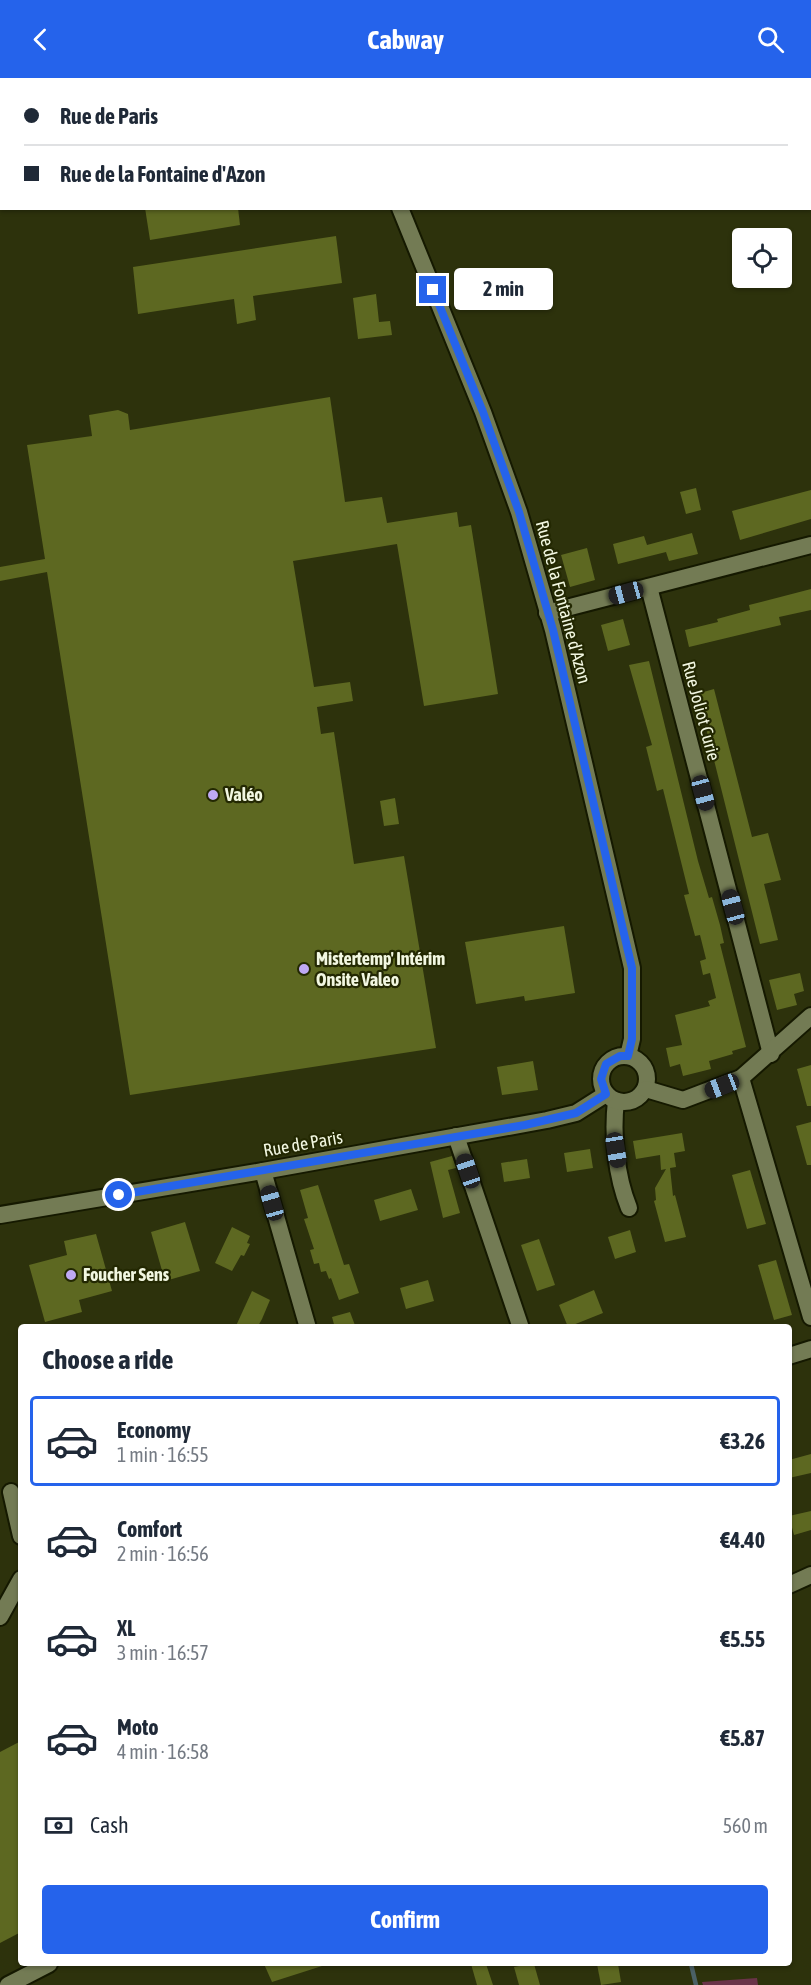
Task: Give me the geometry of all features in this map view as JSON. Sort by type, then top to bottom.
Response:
[{"type":"street","name":"Rue de la Fontaine d'Azon","points":[[401,210],[487,423],[519,512],[548,614],[632,968],[632,1039],[628,1056]]},
{"type":"street","points":[[548,614],[811,545]]},
{"type":"street","name":"Rue Joliot Curie","points":[[649,587],[771,1053]]},
{"type":"street","points":[[646,1089],[683,1100],[741,1078],[811,1016]]},
{"type":"street","points":[[611,1098],[630,1102],[637,1099],[646,1089],[648,1082],[645,1068],[635,1058],[620,1056],[606,1064],[601,1079],[611,1098],[623,1195],[628,1208]]},
{"type":"street","points":[[741,1078],[811,1317]]},
{"type":"street","name":"Rue de Paris","points":[[0,1215],[536,1123],[576,1113],[611,1098]]},
{"type":"street","points":[[456,1136],[521,1324]]},
{"type":"street","points":[[263,1171],[307,1324]]},
{"type":"street","points":[[792,1355],[811,1349]]},
{"type":"street","points":[[11,1492],[18,1523]]},
{"type":"street","points":[[792,1584],[811,1575]]},
{"type":"street","points":[[0,1617],[18,1584]]},
{"type":"street","points":[[8,1985],[46,1966]]},
{"type":"shaded area","points":[[757,1978],[758,1985],[703,1985],[702,1982]]},
{"type":"building","points":[[145,210],[238,210],[240,225],[150,240]]},
{"type":"building","points":[[336,236],[342,283],[253,296],[256,320],[237,324],[234,299],[138,314],[133,267]]},
{"type":"building","points":[[376,294],[379,322],[390,321],[392,335],[358,339],[353,298]]},
{"type":"building","name":"Valéo","points":[[330,397],[345,502],[382,497],[387,523],[457,512],[459,527],[471,525],[498,694],[424,706],[397,544],[293,561],[314,687],[350,682],[353,701],[317,707],[321,734],[334,732],[354,864],[404,856],[436,1048],[130,1095],[47,572],[0,581],[0,567],[45,559],[27,445],[92,436],[89,415],[118,410],[128,414],[130,430]]},
{"type":"building","points":[[696,488],[701,510],[686,514],[680,492]]},
{"type":"building","points":[[811,490],[811,519],[740,540],[732,511]]},
{"type":"building","points":[[692,533],[698,554],[669,561],[666,552],[618,564],[613,544],[644,536],[647,545]]},
{"type":"building","points":[[587,548],[595,580],[570,587],[561,555]]},
{"type":"building","points":[[811,589],[811,610],[779,617],[781,625],[689,647],[685,630],[718,622],[717,619],[750,610],[749,605]]},
{"type":"building","points":[[623,619],[630,645],[608,651],[601,625]]},
{"type":"building","points":[[649,661],[698,861],[720,925],[724,943],[720,944],[746,1047],[732,1051],[733,1054],[709,1061],[711,1069],[683,1076],[680,1064],[670,1067],[666,1048],[682,1045],[675,1015],[710,1006],[708,1001],[716,998],[710,973],[703,975],[700,961],[706,959],[700,935],[695,936],[684,895],[689,894],[663,789],[657,791],[646,747],[652,745],[629,665]]},
{"type":"building","points":[[714,689],[752,837],[768,833],[781,880],[764,884],[778,940],[760,944],[700,704],[703,703],[700,693]]},
{"type":"building","points":[[395,798],[399,824],[384,826],[380,801]]},
{"type":"building","points":[[564,926],[575,993],[525,1001],[524,996],[476,1004],[465,942]]},
{"type":"building","points":[[800,973],[804,991],[794,994],[797,1005],[777,1010],[769,980]]},
{"type":"building","points":[[533,1061],[538,1090],[502,1095],[497,1067]]},
{"type":"building","points":[[811,1065],[811,1106],[807,1106],[797,1069]]},
{"type":"building","points":[[811,1122],[811,1165],[807,1165],[796,1126]]},
{"type":"building","points":[[682,1133],[685,1151],[674,1153],[676,1167],[670,1168],[673,1196],[675,1195],[686,1237],[665,1242],[654,1201],[656,1200],[655,1188],[666,1169],[661,1170],[660,1155],[636,1159],[633,1141]]},
{"type":"building","points":[[590,1149],[593,1168],[567,1172],[564,1153]]},
{"type":"building","points":[[452,1156],[456,1168],[448,1170],[460,1213],[443,1218],[430,1162]]},
{"type":"building","points":[[527,1159],[530,1178],[504,1182],[501,1163]]},
{"type":"building","points":[[750,1170],[766,1224],[747,1229],[732,1175]]},
{"type":"building","points":[[318,1185],[344,1265],[349,1264],[359,1293],[339,1300],[331,1278],[329,1279],[326,1271],[321,1272],[319,1263],[314,1264],[310,1250],[314,1249],[304,1219],[308,1218],[300,1190]]},
{"type":"building","points":[[411,1189],[418,1210],[380,1221],[374,1200]]},
{"type":"building","points":[[185,1222],[200,1271],[165,1281],[151,1232]]},
{"type":"building","points":[[232,1227],[250,1236],[247,1243],[250,1244],[232,1271],[215,1263]]},
{"type":"building","points":[[630,1230],[636,1252],[615,1259],[608,1237]]},
{"type":"building","points":[[96,1234],[112,1291],[79,1300],[82,1312],[45,1322],[29,1265],[67,1255],[64,1241]]},
{"type":"building","points":[[539,1239],[555,1285],[537,1291],[521,1245]]},
{"type":"building","points":[[776,1260],[792,1315],[774,1320],[758,1265]]},
{"type":"building","points":[[428,1280],[434,1301],[406,1309],[400,1288]]},
{"type":"building","points":[[594,1290],[603,1313],[576,1324],[567,1324],[559,1305]]},
{"type":"building","points":[[252,1291],[270,1300],[259,1324],[237,1324]]},
{"type":"building","points":[[350,1312],[354,1324],[334,1324],[332,1317]]},
{"type":"building","points":[[811,1454],[811,1473],[792,1477],[792,1459]]},
{"type":"building","points":[[811,1511],[811,1530],[794,1535],[792,1515]]},
{"type":"building","points":[[18,1743],[18,1934],[0,1943],[0,1752]]},
{"type":"building","points":[[265,1966],[322,1966],[272,1982]]},
{"type":"building","points":[[472,1966],[487,1966],[493,1985],[477,1985]]},
{"type":"building","points":[[535,1966],[540,1985],[519,1985],[514,1967]]},
{"type":"building","points":[[597,1966],[618,1966],[621,1982],[601,1985]]},
{"type":"waterway","points":[[691,1966],[696,1985]]},
{"type":"place","name":"Valéo","points":[[213,795]]},
{"type":"place","name":"Mistertemp' Intérim Onsite Valeo","points":[[304,969]]},
{"type":"place","name":"Foucher Sens","points":[[71,1275]]},
{"type":"route","points":[[119,1195],[525,1125],[576,1113],[606,1094],[601,1079],[606,1064],[620,1056],[628,1056],[632,1039],[632,968],[553,630],[519,512],[483,412],[433,290]]}]
